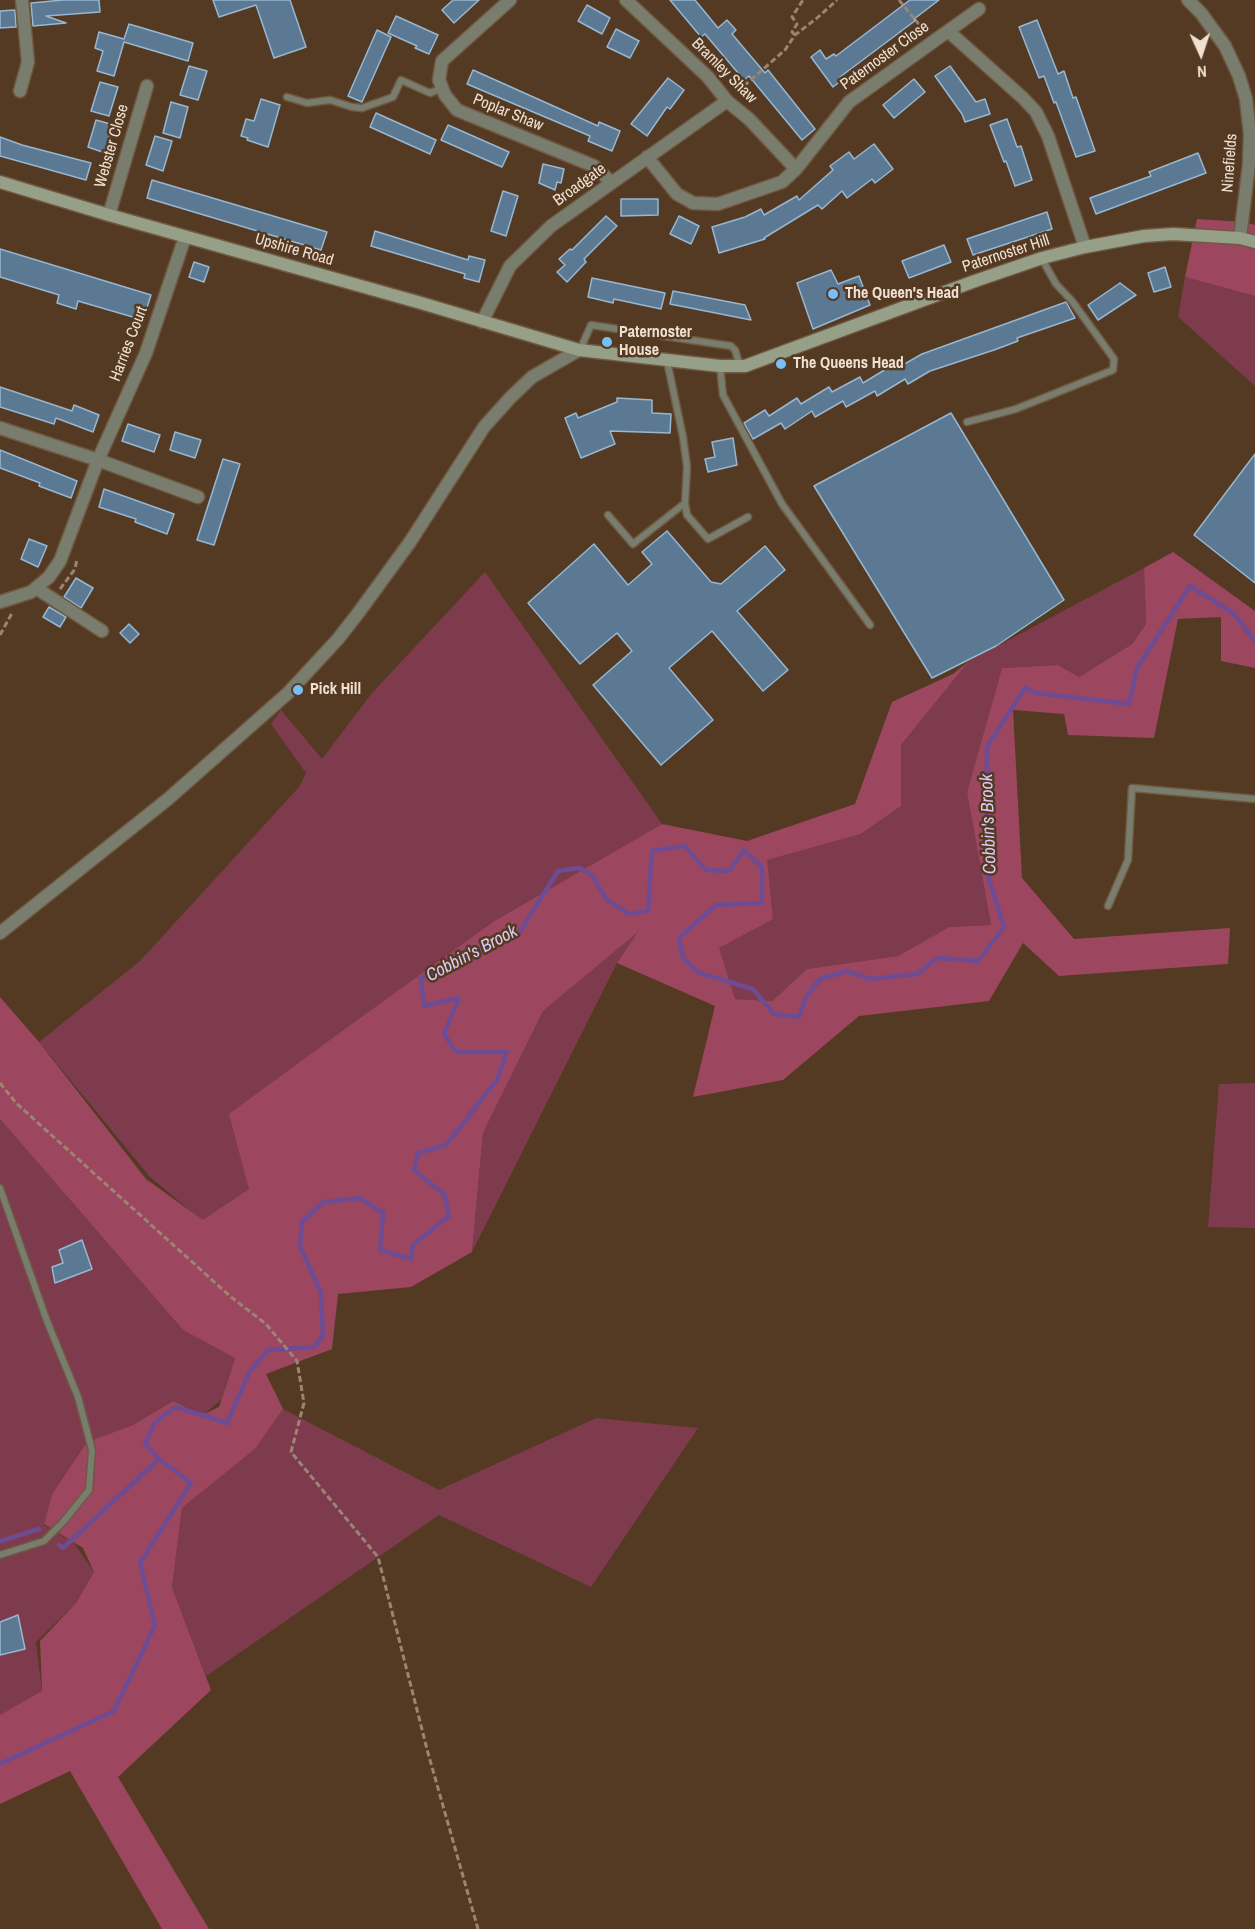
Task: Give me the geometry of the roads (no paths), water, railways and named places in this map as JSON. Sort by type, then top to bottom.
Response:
[{"type":"street","points":[[20,92],[28,62],[22,0]]},
{"type":"street","points":[[442,88],[439,80],[441,61],[510,0]]},
{"type":"street","name":"Bramley Shaw","points":[[626,0],[708,77],[727,101],[749,119],[796,169]]},
{"type":"street","name":"Ninefields","points":[[1188,0],[1201,13],[1225,46],[1250,99],[1249,164],[1240,238]]},
{"type":"street","name":"Paternoster Close","points":[[647,158],[677,194],[693,203],[718,204],[782,182],[796,169],[849,102],[980,9]]},
{"type":"street","name":"Paternoster Close","points":[[948,30],[1036,112],[1048,136],[1085,246]]},
{"type":"street","name":"Webster Close","points":[[109,215],[147,86]]},
{"type":"street","name":"Poplar Shaw","points":[[442,88],[457,110],[594,166],[611,182]]},
{"type":"street","name":"Broadgate","points":[[482,322],[510,266],[551,226],[727,101]]},
{"type":"street","name":"Upshire Road","points":[[0,182],[579,350]]},
{"type":"street","name":"Paternoster Hill","points":[[579,350],[667,361],[741,366],[1042,258],[1085,246],[1144,236],[1173,234],[1240,238],[1255,242]]},
{"type":"street","name":"Harries Court","points":[[0,602],[31,592],[49,577],[60,561],[98,460],[146,353],[185,237]]},
{"type":"street","points":[[0,933],[168,799],[288,693],[338,639],[378,586],[410,542],[484,427],[532,377],[579,350]]},
{"type":"street","points":[[0,428],[98,460],[198,497]]},
{"type":"street","points":[[36,588],[102,631]]},
{"type":"lane","points":[[287,97],[308,103],[330,100],[362,108],[393,97],[401,80],[430,93],[442,88]]},
{"type":"lane","points":[[967,422],[1016,409],[1113,370],[1114,358],[1072,301],[1056,284],[1042,258]]},
{"type":"lane","points":[[579,350],[591,325],[731,346],[741,366]]},
{"type":"lane","points":[[667,361],[684,437],[687,467],[685,503],[687,515],[708,539],[748,517]]},
{"type":"lane","points":[[720,366],[723,395],[782,504],[870,625]]},
{"type":"lane","points":[[608,515],[633,544],[685,503]]},
{"type":"lane","points":[[1108,906],[1128,860],[1132,788],[1255,799]]},
{"type":"lane","points":[[0,1188],[47,1321],[78,1397],[92,1450],[89,1490],[63,1522],[44,1541],[0,1555]]},
{"type":"waterway","name":"Cobbin's Brook","points":[[0,1764],[114,1711],[155,1625],[140,1563],[191,1483],[159,1459],[145,1444],[155,1422],[176,1407],[227,1423],[250,1371],[268,1350],[314,1347],[323,1336],[321,1293],[300,1246],[302,1222],[323,1202],[360,1198],[383,1213],[380,1250],[411,1259],[413,1245],[449,1216],[444,1194],[414,1170],[418,1153],[446,1145],[497,1080],[507,1052],[456,1052],[444,1034],[459,998],[424,1006],[421,978],[519,933],[558,871],[579,868],[591,874],[607,900],[629,914],[648,911],[652,851],[684,846],[706,870],[729,871],[744,850],[762,867],[762,903],[716,905],[679,938],[683,958],[699,973],[753,989],[774,1014],[799,1017],[806,997],[820,979],[846,971],[871,979],[917,974],[937,958],[978,961],[1004,927],[986,870],[987,747],[1025,688],[1036,693],[1129,704],[1137,668],[1190,586],[1233,613],[1255,641]]},
{"type":"waterway","points":[[59,1545],[63,1548],[159,1459]]},
{"type":"waterway","points":[[0,1541],[39,1529]]},
{"type":"place","name":"The Queen's Head","points":[[833,294]]},
{"type":"place","name":"Paternoster House","points":[[607,342]]},
{"type":"place","name":"The Queens Head","points":[[781,364]]},
{"type":"place","name":"Pick Hill","points":[[298,690]]}]
